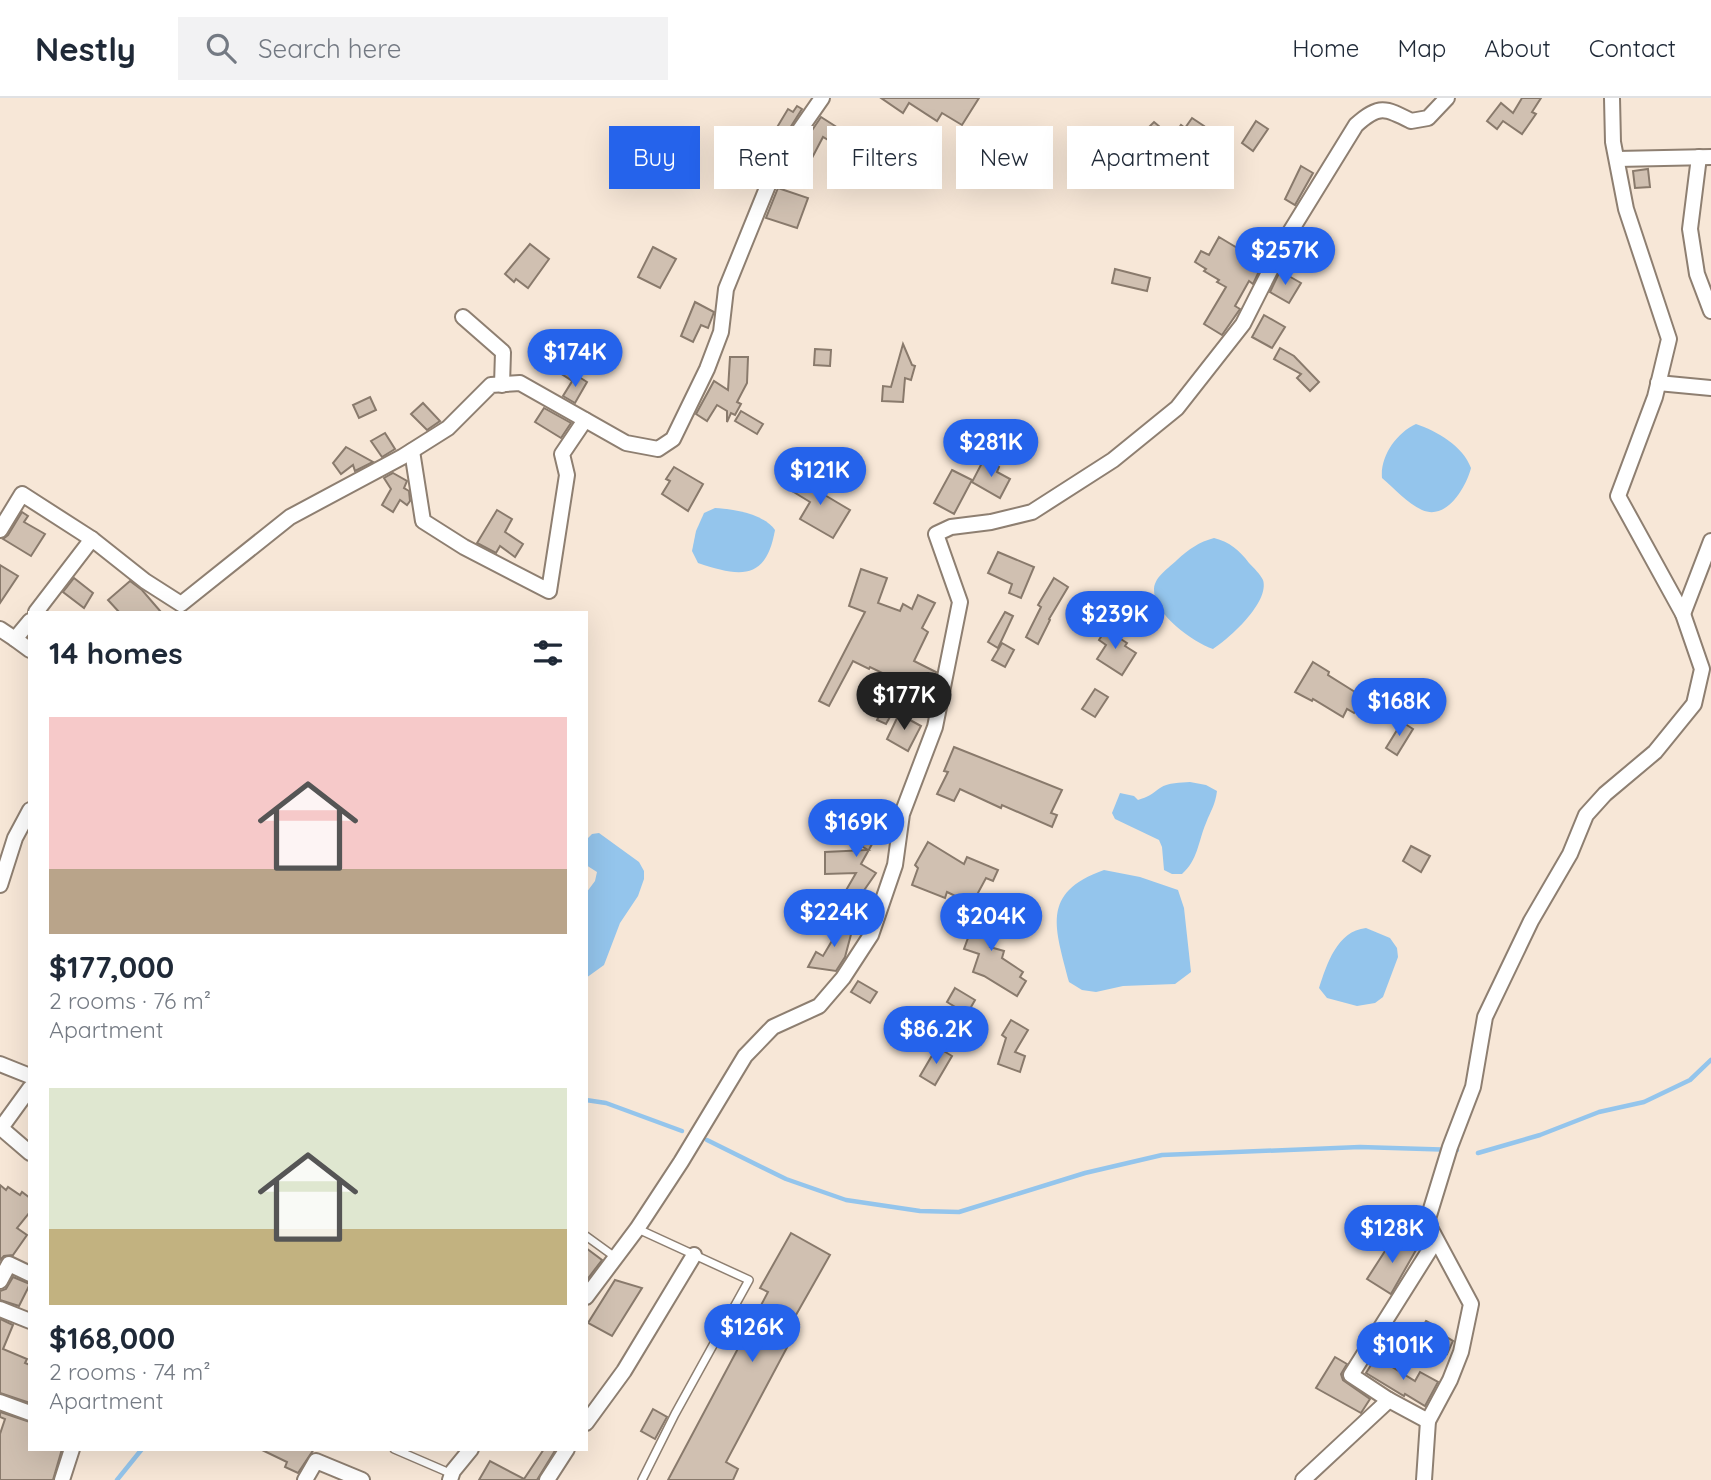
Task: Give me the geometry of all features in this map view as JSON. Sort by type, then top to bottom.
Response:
[{"type":"street","points":[[0,530],[22,494],[92,539],[145,581],[181,604],[290,517],[412,451],[448,428],[491,385],[520,383],[626,443],[658,449],[673,439],[707,369],[721,332],[726,289],[771,178],[822,98]]},
{"type":"street","points":[[588,1294],[637,1229],[745,1056],[773,1027],[820,1006],[843,978],[871,935],[895,865],[902,814],[935,727],[960,602],[936,534],[951,527],[991,522],[1032,512],[1113,460],[1177,408],[1243,324],[1287,237],[1356,125],[1378,110],[1389,109],[1411,121],[1429,118],[1447,98]]},
{"type":"street","points":[[1424,1480],[1428,1421],[1451,1380],[1461,1352],[1471,1304],[1427,1222],[1450,1147],[1473,1087],[1485,1017],[1531,921],[1570,854],[1586,815],[1605,794],[1655,752],[1694,704],[1702,668],[1683,614],[1618,496],[1655,397],[1669,339],[1626,209],[1613,142],[1612,98]]},
{"type":"street","points":[[1616,159],[1705,157],[1690,229],[1697,274],[1711,311]]},
{"type":"street","points":[[463,317],[503,352],[502,384]]},
{"type":"street","points":[[1658,383],[1711,388]]},
{"type":"street","points":[[412,451],[423,521],[464,547],[549,591],[567,475],[562,454],[585,421]]},
{"type":"street","points":[[37,611],[92,539]]},
{"type":"street","points":[[1683,614],[1711,541]]},
{"type":"street","points":[[15,639],[28,623]]},
{"type":"street","points":[[0,629],[28,649]]},
{"type":"street","points":[[0,884],[15,838],[28,814]]},
{"type":"street","points":[[0,1064],[28,1075]]},
{"type":"street","points":[[28,1091],[1,1128],[28,1151]]},
{"type":"street","points":[[1428,1421],[1351,1375],[1436,1240]]},
{"type":"street","points":[[588,1420],[624,1371],[694,1255]]},
{"type":"street","points":[[0,1281],[9,1264],[28,1273]]},
{"type":"street","points":[[0,1309],[28,1320]]},
{"type":"street","points":[[1303,1480],[1389,1400]]},
{"type":"street","points":[[0,1402],[28,1412]]},
{"type":"street","points":[[62,1480],[71,1451]]},
{"type":"street","points":[[451,1477],[470,1451]]},
{"type":"street","points":[[547,1480],[566,1451]]},
{"type":"street","points":[[305,1480],[318,1455],[362,1480]]},
{"type":"lane","points":[[637,1229],[749,1280],[642,1480]]},
{"type":"lane","points":[[588,1237],[616,1258]]},
{"type":"lane","points":[[398,1451],[451,1477]]},
{"type":"water","points":[[1416,424],[1456,446],[1471,468],[1460,493],[1440,511],[1431,512],[1416,507],[1382,478],[1384,462],[1391,446],[1402,433]]},
{"type":"water","points":[[715,508],[756,516],[775,530],[771,547],[758,567],[738,572],[698,563],[692,551],[696,531],[704,513]]},
{"type":"water","points":[[1214,538],[1229,544],[1242,554],[1262,578],[1264,589],[1247,619],[1213,649],[1185,634],[1167,617],[1155,598],[1154,589],[1160,576],[1181,556]]},
{"type":"water","points":[[1190,782],[1206,785],[1217,791],[1191,863],[1182,874],[1172,874],[1164,870],[1159,840],[1115,819],[1112,813],[1120,793],[1134,796],[1138,800],[1167,785]]},
{"type":"water","points":[[599,833],[639,862],[644,871],[644,879],[638,896],[620,923],[604,965],[588,977],[588,890],[595,881],[597,872],[588,866],[588,838]]},
{"type":"water","points":[[1104,870],[1140,877],[1178,890],[1184,908],[1191,972],[1175,984],[1123,986],[1096,992],[1082,990],[1069,982],[1057,929],[1061,902],[1069,890],[1083,879]]},
{"type":"water","points":[[1366,928],[1390,938],[1397,948],[1398,957],[1383,997],[1375,1003],[1357,1006],[1327,998],[1319,988],[1335,950],[1348,935]]},
{"type":"building","points":[[881,98],[979,98],[962,125],[942,113],[937,121],[909,103],[903,113]]},
{"type":"building","points":[[1522,98],[1541,98],[1532,112],[1536,114],[1522,134],[1503,121],[1497,129],[1487,121],[1501,103],[1513,113]]},
{"type":"building","points":[[797,106],[802,109],[791,126],[778,126],[788,109],[793,112]]},
{"type":"building","points":[[821,117],[835,126],[827,126],[827,139],[823,137],[813,156],[813,129]]},
{"type":"building","points":[[1192,118],[1204,126],[1186,126]]},
{"type":"building","points":[[1256,121],[1268,129],[1253,151],[1242,143]]},
{"type":"building","points":[[1301,166],[1313,173],[1295,205],[1285,199]]},
{"type":"building","points":[[1648,169],[1650,187],[1635,188],[1633,171]]},
{"type":"building","points":[[778,189],[808,198],[797,228],[766,218]]},
{"type":"building","points":[[1219,237],[1239,249],[1244,242],[1258,250],[1253,259],[1262,265],[1253,284],[1249,281],[1235,306],[1240,309],[1222,335],[1204,324],[1226,287],[1195,262],[1201,251],[1209,255]]},
{"type":"building","points":[[530,244],[549,259],[528,288],[516,279],[514,282],[505,274]]},
{"type":"building","points":[[653,247],[676,259],[660,288],[638,277]]},
{"type":"building","points":[[1115,269],[1150,278],[1147,291],[1112,283]]},
{"type":"building","points":[[1280,271],[1301,283],[1289,303],[1270,292]]},
{"type":"building","points":[[695,302],[714,312],[708,328],[701,325],[693,342],[681,336]]},
{"type":"building","points":[[1264,315],[1285,327],[1272,348],[1252,337]]},
{"type":"building","points":[[555,338],[568,346],[565,351],[582,361],[571,380],[541,361]]},
{"type":"building","points":[[903,344],[912,365],[915,366],[911,380],[905,378],[903,402],[882,401],[883,386],[891,387]]},
{"type":"building","points":[[1280,348],[1294,356],[1319,382],[1310,391],[1297,378],[1301,374],[1274,359]]},
{"type":"building","points":[[815,349],[831,350],[830,366],[814,365]]},
{"type":"building","points":[[730,357],[748,357],[747,383],[737,402],[741,404],[735,415],[731,413],[727,422],[727,411],[717,405],[707,421],[696,414],[714,381],[728,390]]},
{"type":"building","points":[[576,375],[587,382],[575,403],[563,396]]},
{"type":"building","points":[[370,397],[376,410],[359,418],[353,405]]},
{"type":"building","points":[[423,403],[440,421],[427,430],[411,414]]},
{"type":"building","points":[[544,408],[571,423],[561,438],[535,422]]},
{"type":"building","points":[[741,411],[763,424],[757,434],[735,421]]},
{"type":"building","points":[[385,433],[395,449],[382,457],[371,441]]},
{"type":"building","points":[[346,447],[373,462],[355,471],[353,465],[341,474],[333,463]]},
{"type":"building","points":[[984,459],[999,467],[997,472],[1010,479],[1000,498],[972,482]]},
{"type":"building","points":[[674,467],[703,484],[688,511],[662,494],[670,481],[666,479]]},
{"type":"building","points":[[952,470],[972,480],[954,514],[934,503]]},
{"type":"building","points":[[393,473],[407,481],[404,488],[409,491],[410,501],[407,505],[400,500],[393,512],[382,505],[391,489],[384,478]]},
{"type":"building","points":[[803,473],[827,487],[823,494],[850,510],[833,538],[800,519],[810,502],[792,491]]},
{"type":"building","points":[[497,510],[512,519],[505,532],[523,544],[515,557],[500,546],[496,553],[477,543]]},
{"type":"building","points":[[22,512],[28,516],[24,522],[45,534],[31,556],[3,539]]},
{"type":"building","points":[[998,552],[1034,567],[1021,598],[1009,593],[1012,584],[988,573]]},
{"type":"building","points":[[0,565],[18,576],[0,603]]},
{"type":"building","points":[[861,569],[887,578],[878,603],[900,611],[903,604],[912,609],[918,595],[935,603],[922,628],[928,632],[914,661],[936,672],[935,675],[927,690],[910,681],[886,724],[877,720],[897,680],[853,661],[829,706],[819,701],[865,612],[849,606]]},
{"type":"building","points":[[74,578],[93,593],[84,608],[63,592]]},
{"type":"building","points":[[1054,578],[1068,587],[1038,644],[1026,637],[1041,607],[1038,605]]},
{"type":"building","points":[[130,581],[160,611],[118,611],[108,600]]},
{"type":"building","points":[[1005,612],[1013,616],[998,648],[988,642]]},
{"type":"building","points":[[1109,624],[1119,630],[1116,636],[1127,643],[1125,646],[1136,653],[1122,675],[1097,659],[1106,645],[1099,640]]},
{"type":"building","points":[[1002,643],[1014,650],[1005,667],[992,660]]},
{"type":"building","points":[[1313,662],[1363,697],[1354,713],[1347,709],[1343,717],[1313,699],[1312,701],[1295,692]]},
{"type":"building","points":[[1095,689],[1108,697],[1095,717],[1082,709]]},
{"type":"building","points":[[899,714],[921,726],[908,751],[887,739]]},
{"type":"building","points":[[1402,722],[1413,729],[1397,755],[1386,748]]},
{"type":"building","points":[[954,747],[1062,790],[1051,813],[1057,815],[1052,827],[960,789],[954,801],[937,794],[948,772],[944,771]]},
{"type":"building","points":[[875,813],[886,819],[861,864],[876,873],[858,899],[845,892],[856,873],[825,874],[825,852],[868,850],[856,843]]},
{"type":"building","points":[[928,842],[964,864],[967,857],[998,870],[993,881],[986,878],[972,904],[947,892],[945,898],[912,885],[918,868],[915,865]]},
{"type":"building","points":[[1411,846],[1430,856],[1421,872],[1403,861]]},
{"type":"building","points":[[974,906],[999,916],[990,947],[1004,951],[1002,958],[1023,972],[1020,977],[1026,981],[1017,996],[973,972],[979,954],[964,949],[972,927],[968,925]]},
{"type":"building","points":[[833,921],[853,927],[845,957],[836,971],[808,967],[816,952],[823,956],[836,934],[830,932]]},
{"type":"building","points":[[858,981],[877,992],[870,1003],[851,992]]},
{"type":"building","points":[[955,988],[975,1000],[967,1014],[947,1002]]},
{"type":"building","points":[[1011,1020],[1028,1030],[1015,1052],[1025,1056],[1020,1072],[998,1064],[1006,1038],[1002,1035]]},
{"type":"building","points":[[937,1047],[952,1056],[935,1085],[920,1076]]},
{"type":"building","points":[[0,1185],[6,1190],[8,1187],[28,1196],[28,1214],[17,1228],[27,1235],[13,1255],[4,1256],[0,1260]]},
{"type":"building","points":[[791,1233],[830,1255],[792,1322],[799,1325],[726,1462],[738,1469],[733,1480],[668,1480],[768,1292],[760,1288]]},
{"type":"building","points":[[1394,1237],[1416,1250],[1391,1294],[1367,1279]]},
{"type":"building","points":[[588,1250],[602,1260],[588,1278]]},
{"type":"building","points":[[13,1277],[28,1283],[19,1306],[0,1300],[0,1291],[6,1289]]},
{"type":"building","points":[[615,1280],[642,1288],[612,1336],[588,1323]]},
{"type":"building","points":[[0,1319],[13,1325],[3,1349],[27,1359],[28,1402],[0,1393]]},
{"type":"building","points":[[1426,1321],[1453,1341],[1447,1354],[1417,1336]]},
{"type":"building","points":[[1335,1357],[1347,1364],[1341,1374],[1343,1380],[1370,1399],[1361,1413],[1316,1388]]},
{"type":"building","points":[[1376,1357],[1415,1381],[1420,1372],[1438,1382],[1425,1406],[1366,1373]]},
{"type":"building","points":[[653,1409],[667,1417],[655,1439],[641,1431]]},
{"type":"building","points":[[0,1412],[28,1421],[28,1451],[61,1451],[53,1480],[0,1480],[0,1434],[5,1419],[0,1417]]},
{"type":"building","points":[[264,1451],[313,1451],[298,1473],[285,1467],[287,1462]]},
{"type":"building","points":[[543,1451],[555,1451],[537,1480],[479,1480],[490,1461],[524,1479]]},
{"type":"waterway","points":[[1478,1153],[1540,1135],[1599,1112],[1644,1102],[1690,1080],[1711,1060]]},
{"type":"waterway","points":[[588,1100],[606,1103],[682,1131]]},
{"type":"waterway","points":[[707,1140],[786,1179],[846,1200],[920,1211],[959,1212],[1085,1173],[1162,1155],[1360,1147],[1457,1150]]},
{"type":"waterway","points":[[117,1480],[140,1451]]}]
